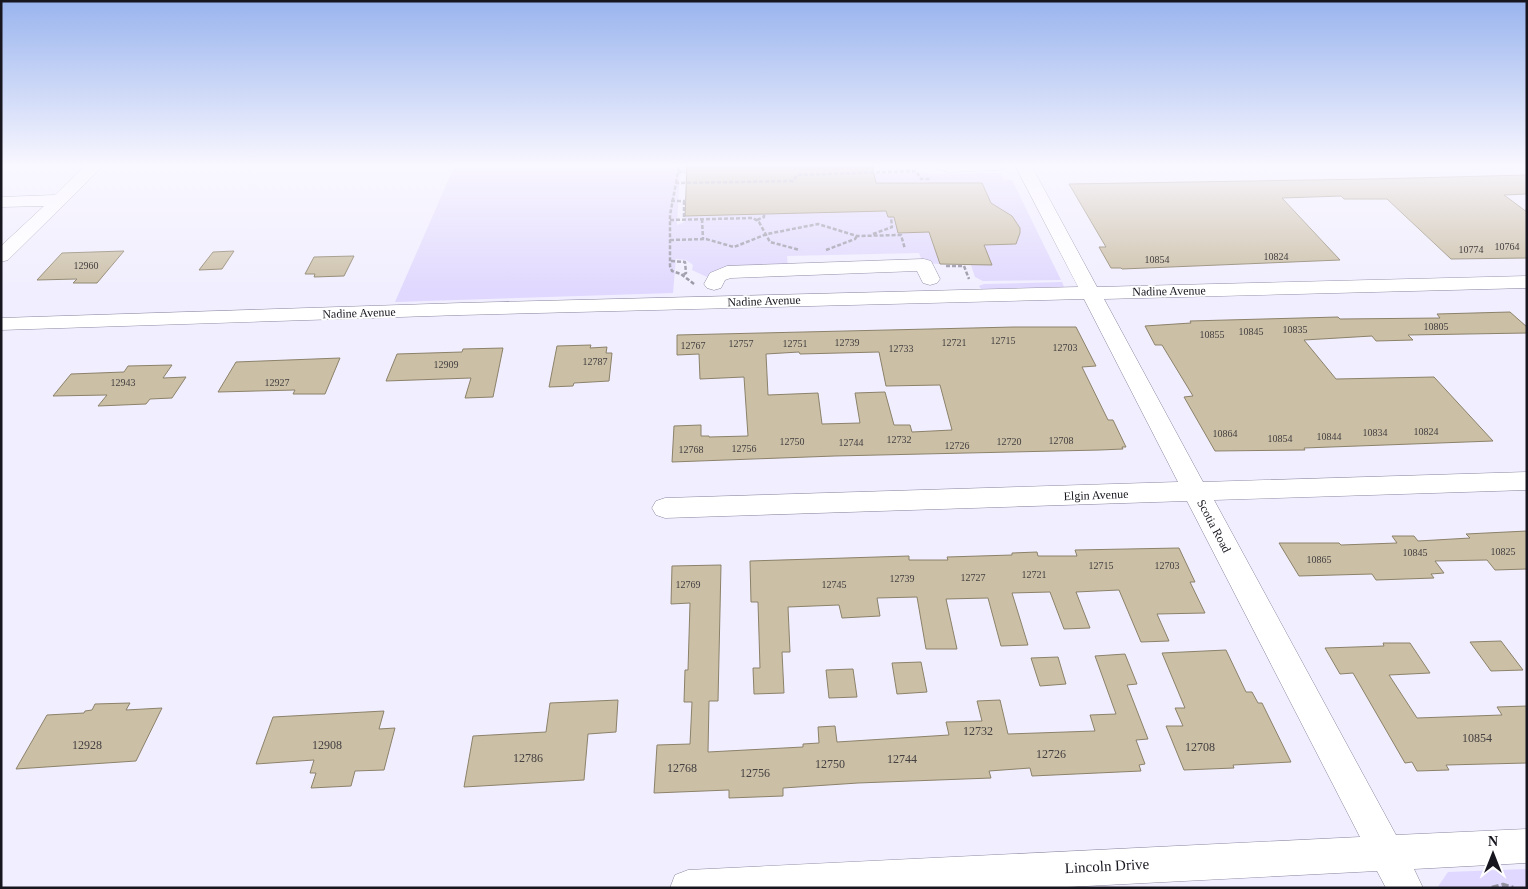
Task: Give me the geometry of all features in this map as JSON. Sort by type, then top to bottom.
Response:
[{"type":"street","points":[[1,256],[52,206]]},
{"type":"street","name":"Scotia Road","points":[[1044,206],[1405,888]]},
{"type":"street","points":[[705,284],[728,272],[924,265],[934,273]]},
{"type":"street","name":"Nadine Avenue","points":[[1,324],[461,309],[1527,282]]},
{"type":"street","name":"Elgin Avenue","points":[[665,508],[1527,481]]},
{"type":"street","name":"Lincoln Drive","points":[[688,888],[1527,846]]},
{"type":"path","points":[[671,206],[670,261],[672,271],[705,284]]},
{"type":"path","points":[[684,219],[685,206]]},
{"type":"path","points":[[670,220],[757,220],[764,217],[764,214]]},
{"type":"path","points":[[870,235],[892,227],[891,217]]},
{"type":"path","points":[[702,219],[703,239]]},
{"type":"path","points":[[757,220],[770,242],[804,251]]},
{"type":"path","points":[[670,240],[703,239],[734,247],[767,234],[806,224],[818,224],[844,234],[857,236],[901,235]]},
{"type":"path","points":[[822,251],[855,239],[857,236]]},
{"type":"path","points":[[670,261],[685,262],[686,273],[683,275]]},
{"type":"path","points":[[934,273],[963,265],[969,279]]},
{"type":"path","points":[[1492,888],[1498,885],[1509,885],[1513,888]]},
{"type":"shaded area","points":[[437,206],[678,206],[677,225],[684,222],[685,216],[886,211],[888,217],[894,217],[898,233],[929,232],[940,264],[923,263],[919,253],[787,256],[788,267],[715,271],[707,277],[692,270],[693,265],[686,260],[676,259],[676,257],[673,293],[395,302]]},
{"type":"shaded area","points":[[988,206],[1025,206],[1061,280],[983,281],[975,277],[971,265],[992,264],[984,245],[999,245],[1001,240],[1015,245],[1018,239],[1018,227],[1009,214],[998,207],[989,211]]},
{"type":"shaded area","points":[[1062,282],[1064,287],[981,289],[979,286],[984,284]]},
{"type":"shaded area","points":[[1527,869],[1527,888],[1437,888],[1448,872]]},
{"type":"building","points":[[685,206],[997,206],[1012,216],[1020,228],[1020,233],[1016,244],[984,245],[992,265],[940,264],[929,232],[898,233],[894,217],[888,217],[886,211],[685,216]]},
{"type":"building","points":[[1082,206],[1290,206],[1340,260],[1122,269],[1111,268],[1099,247],[1106,247]]},
{"type":"building","points":[[1395,206],[1520,206],[1527,212],[1527,258],[1451,259]]},
{"type":"building","points":[[124,251],[97,283],[73,283],[77,279],[37,280],[62,253]]},
{"type":"building","points":[[234,251],[222,269],[199,270],[213,252]]},
{"type":"building","points":[[354,256],[344,276],[314,277],[315,274],[305,274],[314,257]]},
{"type":"building","points":[[1510,312],[1527,327],[1527,333],[1408,335],[1413,340],[1376,341],[1372,336],[1304,340],[1336,379],[1434,377],[1493,441],[1304,448],[1305,450],[1215,451],[1184,397],[1193,396],[1162,345],[1155,345],[1145,326],[1191,323],[1190,321],[1338,317],[1340,319],[1440,318],[1437,314]]},
{"type":"building","points":[[1076,327],[1096,366],[1082,367],[1108,420],[1113,420],[1126,447],[1122,447],[1123,449],[1100,450],[672,462],[674,426],[701,425],[701,436],[748,436],[744,377],[700,379],[699,354],[677,355],[677,335]],"holes":[[[799,352],[800,354],[879,352],[886,386],[940,385],[952,430],[912,432],[910,425],[894,425],[885,392],[855,393],[860,423],[822,424],[818,393],[768,395],[766,354]]]},
{"type":"building","points":[[591,345],[590,348],[607,347],[606,353],[612,353],[609,381],[549,387],[557,346]]},
{"type":"building","points":[[503,348],[493,397],[465,398],[471,378],[386,381],[397,354],[462,352],[463,349]]},
{"type":"building","points":[[340,358],[325,394],[293,394],[295,390],[218,392],[236,362]]},
{"type":"building","points":[[172,365],[163,378],[186,377],[172,398],[150,399],[146,404],[98,406],[107,395],[53,396],[71,374],[124,372],[128,366]]},
{"type":"building","points":[[1527,531],[1527,569],[1495,570],[1487,560],[1435,561],[1444,573],[1431,574],[1434,578],[1376,580],[1372,574],[1299,576],[1279,543],[1339,543],[1341,545],[1397,543],[1392,536],[1414,536],[1418,541],[1470,538],[1466,534]]},
{"type":"building","points":[[1179,548],[1195,582],[1190,582],[1205,613],[1157,614],[1169,641],[1141,642],[1119,590],[1076,592],[1090,628],[1064,629],[1050,592],[1012,593],[1028,645],[1001,646],[988,598],[946,599],[957,649],[926,649],[917,597],[877,598],[880,616],[842,618],[839,605],[788,607],[790,652],[782,652],[784,693],[754,694],[753,668],[760,668],[758,602],[751,602],[750,561],[909,556],[909,560],[948,560],[947,557],[1012,555],[1012,553],[1037,552],[1038,556],[1077,556],[1075,550]]},
{"type":"building","points":[[721,565],[718,701],[709,701],[708,752],[803,747],[803,744],[819,743],[818,727],[835,726],[837,742],[949,735],[946,722],[982,721],[977,701],[1000,700],[1008,734],[1095,731],[1090,715],[1116,714],[1095,656],[1125,654],[1137,684],[1127,685],[1148,739],[1136,740],[1145,764],[1139,765],[1141,771],[1032,776],[1030,768],[989,771],[991,778],[783,788],[783,796],[729,798],[729,790],[654,793],[657,745],[690,744],[692,702],[684,702],[685,670],[688,670],[690,603],[671,604],[672,566]]},
{"type":"building","points":[[1501,641],[1523,670],[1491,671],[1470,642]]},
{"type":"building","points":[[1383,643],[1410,643],[1430,673],[1389,675],[1417,718],[1502,715],[1497,707],[1527,706],[1527,763],[1446,765],[1449,770],[1417,771],[1412,762],[1405,763],[1353,673],[1340,674],[1325,648],[1384,646]]},
{"type":"building","points":[[1226,650],[1246,692],[1252,692],[1258,703],[1262,703],[1291,762],[1233,765],[1234,768],[1184,770],[1166,726],[1183,726],[1175,708],[1185,708],[1162,653]]},
{"type":"building","points":[[1058,657],[1066,684],[1040,686],[1031,658]]},
{"type":"building","points":[[921,662],[927,692],[897,694],[892,663]]},
{"type":"building","points":[[853,669],[857,697],[829,698],[826,670]]},
{"type":"building","points":[[618,700],[616,732],[588,734],[584,780],[464,787],[473,736],[546,732],[550,703]]},
{"type":"building","points":[[130,703],[126,710],[162,708],[136,761],[16,769],[47,715],[84,713],[85,711],[92,710],[95,704]]},
{"type":"building","points":[[384,711],[379,729],[395,728],[384,770],[355,771],[351,786],[311,788],[316,773],[310,773],[314,760],[256,764],[273,717]]}]
